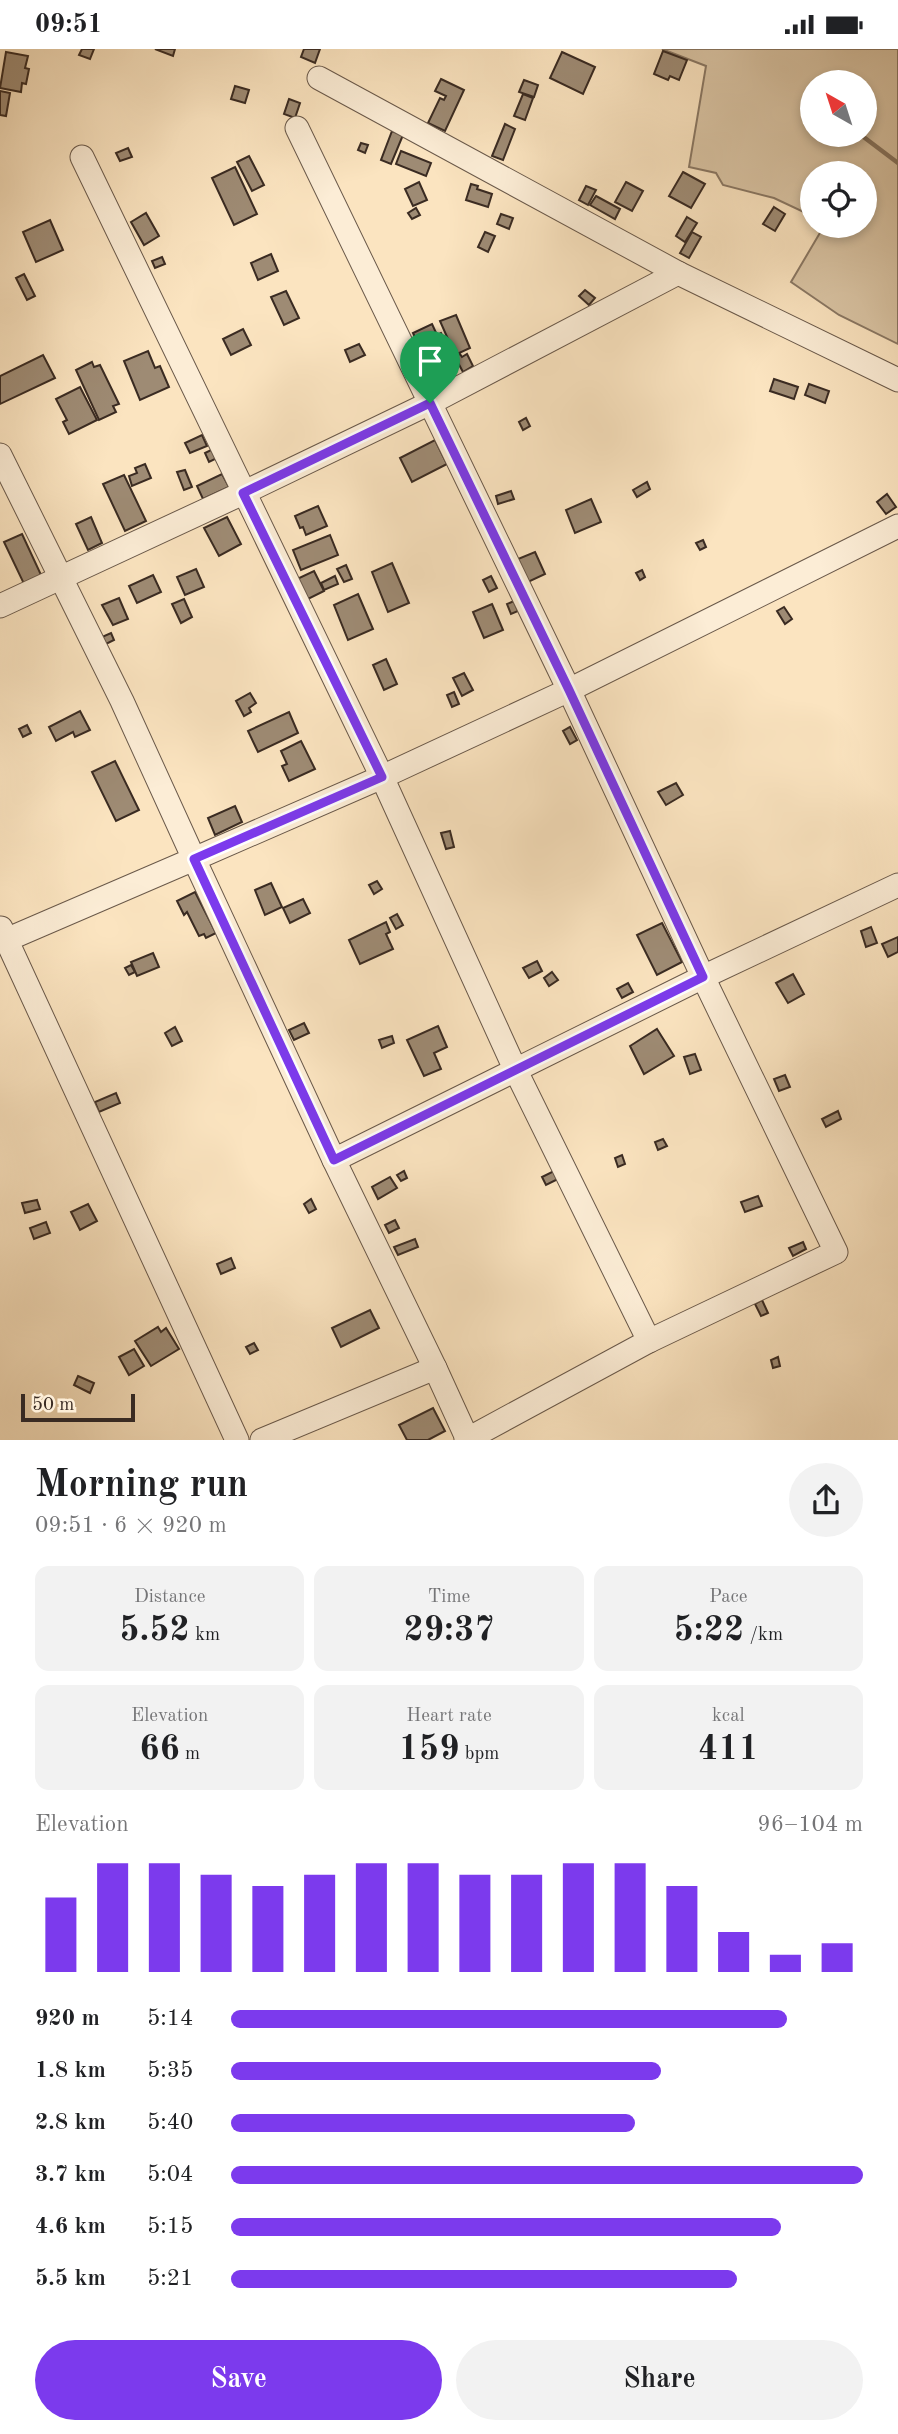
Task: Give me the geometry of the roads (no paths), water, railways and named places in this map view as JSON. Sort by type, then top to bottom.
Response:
[{"type":"street","points":[[319,78],[678,272],[898,380]]},
{"type":"street","points":[[0,455],[122,701],[466,1439],[649,1341],[836,1252],[703,977],[569,690],[297,128]]},
{"type":"street","points":[[82,157],[382,777],[515,1069],[649,1341]]},
{"type":"street","points":[[0,606],[430,403],[678,272]]},
{"type":"street","points":[[237,1440],[3,933],[194,859],[382,777],[569,690],[898,526]]},
{"type":"street","points":[[334,1160],[703,977],[898,885]]},
{"type":"street","points":[[262,1440],[435,1368]]},
{"type":"waterway","points":[[877,147],[898,163]]}]
